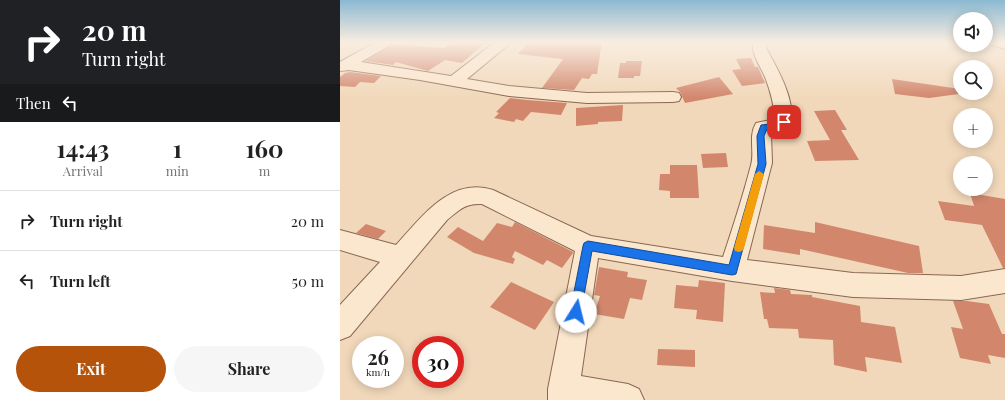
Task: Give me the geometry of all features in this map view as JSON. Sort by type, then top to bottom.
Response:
[{"type":"street","points":[[344,67],[354,61]]},
{"type":"street","points":[[454,81],[480,61]]},
{"type":"street","points":[[732,270],[762,164],[760,136],[764,127],[781,125],[785,120],[784,107],[764,61]]},
{"type":"street","points":[[344,67],[386,69],[509,92],[587,98],[673,96]]},
{"type":"street","points":[[340,326],[439,214],[457,199],[467,195],[486,196],[588,246],[732,270],[854,285],[961,288],[1005,281]]},
{"type":"street","points":[[340,240],[400,257]]},
{"type":"street","points":[[588,246],[583,267],[564,394],[628,400]]},
{"type":"building","points":[[365,61],[444,61],[428,71],[396,62],[393,65]]},
{"type":"building","points":[[449,61],[465,61],[462,63]]},
{"type":"building","points":[[562,61],[599,61],[597,74],[592,74],[589,79],[582,78],[574,90],[542,88]]},
{"type":"building","points":[[626,61],[642,61],[640,76],[634,76],[634,78],[618,78],[620,63],[626,63]]},
{"type":"building","points":[[737,61],[752,61],[755,67],[758,67],[765,83],[742,86],[732,70],[741,69]]},
{"type":"building","points":[[350,72],[381,76],[374,83],[360,82],[355,87],[340,86],[340,77],[345,73]]},
{"type":"building","points":[[719,77],[733,94],[685,103],[680,92],[676,88]]},
{"type":"building","points":[[892,79],[953,88],[953,95],[929,98],[895,94]]},
{"type":"building","points":[[510,98],[567,103],[561,115],[531,112],[523,121],[516,119],[514,122],[494,118],[499,113],[496,112]]},
{"type":"building","points":[[623,105],[622,121],[598,122],[598,124],[576,126],[576,108]]},
{"type":"building","points":[[835,110],[847,130],[841,130],[859,160],[815,161],[807,141],[830,140],[814,111]]},
{"type":"building","points":[[726,153],[728,167],[703,168],[701,154]]},
{"type":"building","points":[[670,165],[697,165],[699,198],[670,198],[670,191],[659,190],[660,174],[670,174]]},
{"type":"building","points":[[971,196],[988,196],[1005,199],[1005,268],[1003,268],[982,225],[945,220],[938,201],[974,206]]},
{"type":"building","points":[[515,222],[573,252],[562,268],[547,260],[543,265],[515,251],[512,257],[515,259],[513,264],[474,253],[447,237],[458,227],[483,241],[497,223],[512,227]]},
{"type":"building","points":[[815,222],[919,246],[923,273],[908,273],[800,249],[800,255],[763,249],[764,225],[815,233]]},
{"type":"building","points":[[366,224],[386,231],[378,239],[356,233]]},
{"type":"building","points":[[599,267],[628,272],[627,277],[647,280],[642,300],[630,298],[624,319],[594,314],[600,296],[594,295]]},
{"type":"building","points":[[699,280],[725,283],[723,322],[696,319],[697,310],[674,308],[676,285],[698,287]]},
{"type":"building","points":[[511,282],[554,302],[535,330],[490,307]]},
{"type":"building","points":[[774,288],[790,290],[791,294],[812,295],[812,297],[860,306],[861,322],[895,327],[902,363],[865,357],[867,372],[834,365],[833,340],[799,338],[798,329],[769,328],[767,319],[764,319],[760,292],[775,293]]},
{"type":"building","points":[[953,301],[989,304],[1002,334],[1005,334],[1005,358],[988,355],[991,364],[960,358],[951,327],[963,329]]},
{"type":"building","points":[[658,349],[695,350],[695,367],[657,365]]},
{"type":"slow traffic","points":[[739,248],[759,174]]},
{"type":"route","points":[[576,312],[588,246],[732,270],[762,164],[760,136],[764,127],[781,125],[784,122]]}]
